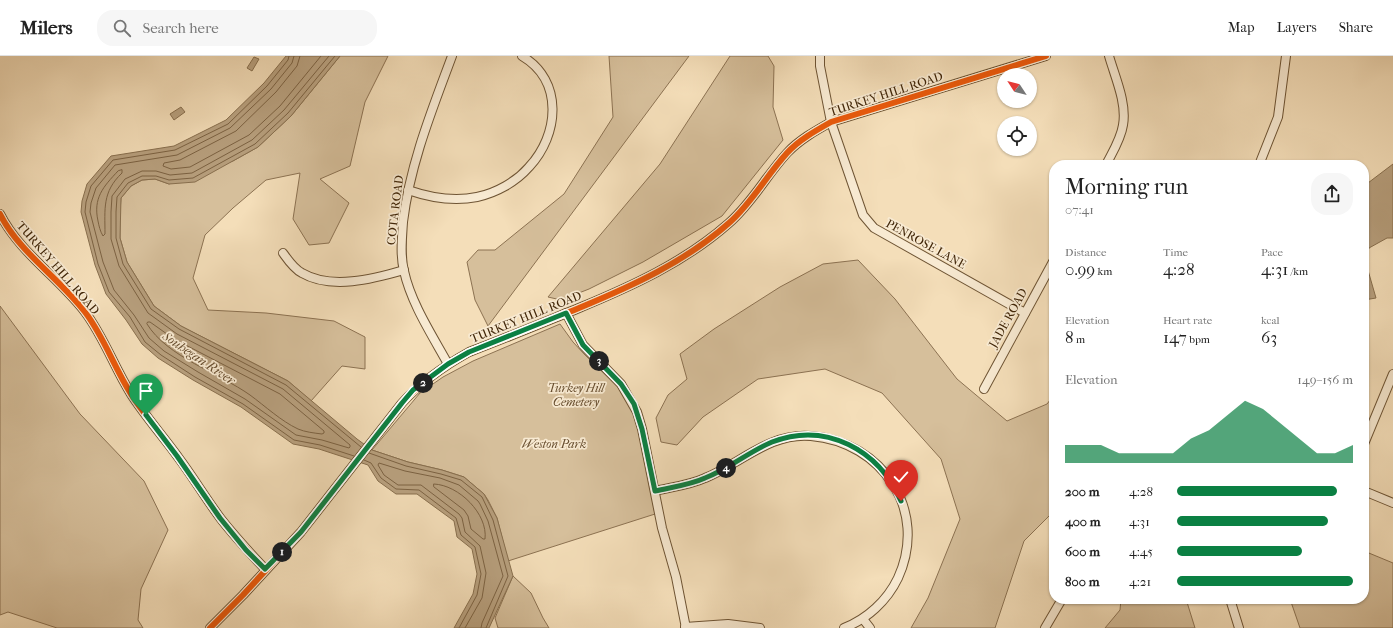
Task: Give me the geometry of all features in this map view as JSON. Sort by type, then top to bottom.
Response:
[{"type":"street","name":"COTA ROAD","points":[[448,364],[417,305],[404,270],[402,231],[408,190],[419,148],[452,56]]},
{"type":"street","points":[[408,190],[441,199],[452,200],[477,197],[502,188],[517,179],[530,167],[540,153],[547,139],[552,121],[553,104],[550,87],[541,72],[529,60],[522,56]]},
{"type":"street","name":"PENROSE LANE","points":[[820,56],[820,66],[831,122],[863,215],[874,228],[1025,313]]},
{"type":"street","name":"TURKEY HILL ROAD","points":[[0,214],[13,236],[62,285],[84,311],[94,325],[131,394],[220,518],[246,550],[265,569],[301,532],[413,390],[448,364],[469,352],[619,291],[656,273],[703,243],[729,223],[747,205],[772,170],[788,152],[803,139],[831,122],[1046,56]]},
{"type":"street","points":[[1109,56],[1123,108],[1123,125],[1118,142],[1109,160]]},
{"type":"street","points":[[1261,160],[1278,117],[1286,56]]},
{"type":"street","points":[[283,253],[300,272],[310,277],[327,281],[378,278],[404,270]]},
{"type":"street","name":"JADE ROAD","points":[[984,389],[1049,269]]},
{"type":"street","points":[[566,313],[583,345],[621,384],[634,404],[642,429],[662,528],[676,577],[686,628],[728,624],[760,628]]},
{"type":"street","points":[[1369,432],[1393,374]]},
{"type":"street","points":[[655,491],[706,478],[722,471],[760,448],[785,438],[808,436],[820,437],[844,443],[860,451],[874,461],[883,470],[897,490],[905,513],[907,537],[904,561],[895,583],[881,603],[863,618],[844,628]]},
{"type":"street","points":[[1369,493],[1393,503]]},
{"type":"street","points":[[210,628],[243,595],[265,569]]},
{"type":"street","points":[[1046,628],[1059,604]]},
{"type":"street","points":[[1232,604],[1239,628]]},
{"type":"street","points":[[863,618],[870,628]]},
{"type":"green space","points":[[340,56],[388,56],[365,102],[350,166],[320,179],[349,203],[329,243],[309,245],[293,219],[300,173],[266,180],[233,208],[205,235],[193,278],[208,310],[266,313],[334,321],[365,337],[365,369],[342,366],[311,401],[288,381],[181,326],[154,306],[127,262],[120,238],[121,198],[131,186],[142,180],[155,179],[169,184],[233,161],[258,147],[291,116]]},
{"type":"green space","points":[[609,56],[689,56],[488,326],[475,300],[467,262],[478,250],[495,250],[564,194],[613,117]]},
{"type":"green space","points":[[730,56],[768,56],[774,66],[773,107],[783,140],[722,216],[643,262],[589,289],[561,300],[548,297],[660,164]]},
{"type":"green space","points":[[858,260],[895,299],[957,379],[1007,421],[1047,404],[1049,401],[1049,516],[1024,541],[995,628],[911,628],[928,598],[960,519],[941,459],[882,393],[825,369],[758,379],[703,417],[677,445],[661,442],[656,418],[668,395],[687,379],[680,354],[714,329],[780,287],[823,264]]},
{"type":"green space","points":[[0,306],[80,414],[144,481],[168,530],[141,589],[138,620],[143,628],[57,628],[8,612],[0,615]]},
{"type":"green space","name":"Weston Park","points":[[560,324],[573,342],[617,386],[632,406],[639,429],[655,514],[508,561],[497,518],[488,500],[484,494],[464,477],[408,462],[372,450],[420,393],[443,377],[473,361]]},
{"type":"green space","points":[[1369,553],[1393,563],[1393,628],[1300,628],[1292,604],[1369,604]]},
{"type":"green space","points":[[513,576],[531,593],[549,628],[498,628],[495,618]]},
{"type":"green space","points":[[1121,604],[1188,604],[1195,628],[1105,628],[1120,610]]},
{"type":"water","name":"Souhegan River","points":[[286,56],[340,56],[291,116],[258,147],[195,182],[169,184],[155,179],[142,180],[131,186],[121,198],[120,238],[127,262],[154,306],[181,326],[288,381],[372,450],[408,462],[464,477],[484,494],[497,518],[513,576],[489,628],[454,628],[473,594],[477,574],[472,549],[457,537],[454,521],[417,494],[396,494],[378,481],[368,465],[319,449],[293,444],[241,407],[158,358],[142,344],[106,294],[95,265],[81,212],[82,201],[87,184],[111,156],[174,146],[226,120],[264,83]]},
{"type":"water","points":[[254,57],[259,59],[252,71],[247,68]]},
{"type":"water","points":[[181,107],[185,112],[174,120],[170,114]]},
{"type":"water","points":[[1393,164],[1393,238],[1387,238],[1369,248],[1369,182]]},
{"type":"water","points":[[1369,274],[1376,298],[1369,299]]},
{"type":"cycle path","points":[[210,628],[243,595],[301,532],[402,403],[425,381],[442,369],[469,352],[599,300],[638,282],[694,250],[729,223],[745,207],[779,162],[792,148],[831,122],[1046,56]]},
{"type":"cycle path","points":[[0,214],[8,228],[28,253],[85,312],[98,332],[136,402],[184,465],[221,519],[237,539],[265,569]]},
{"type":"route","points":[[146,415],[177,456],[220,518],[246,550],[265,569],[301,532],[413,390],[448,364],[469,352],[566,313],[583,345],[621,384],[634,404],[642,429],[655,491],[706,478],[722,471],[772,442],[796,436],[808,436],[832,439],[844,443],[865,454],[883,470],[897,490],[901,501]]},
{"type":"park label","name":"Turkey Hill Cemetery","points":[[576,395]]}]
